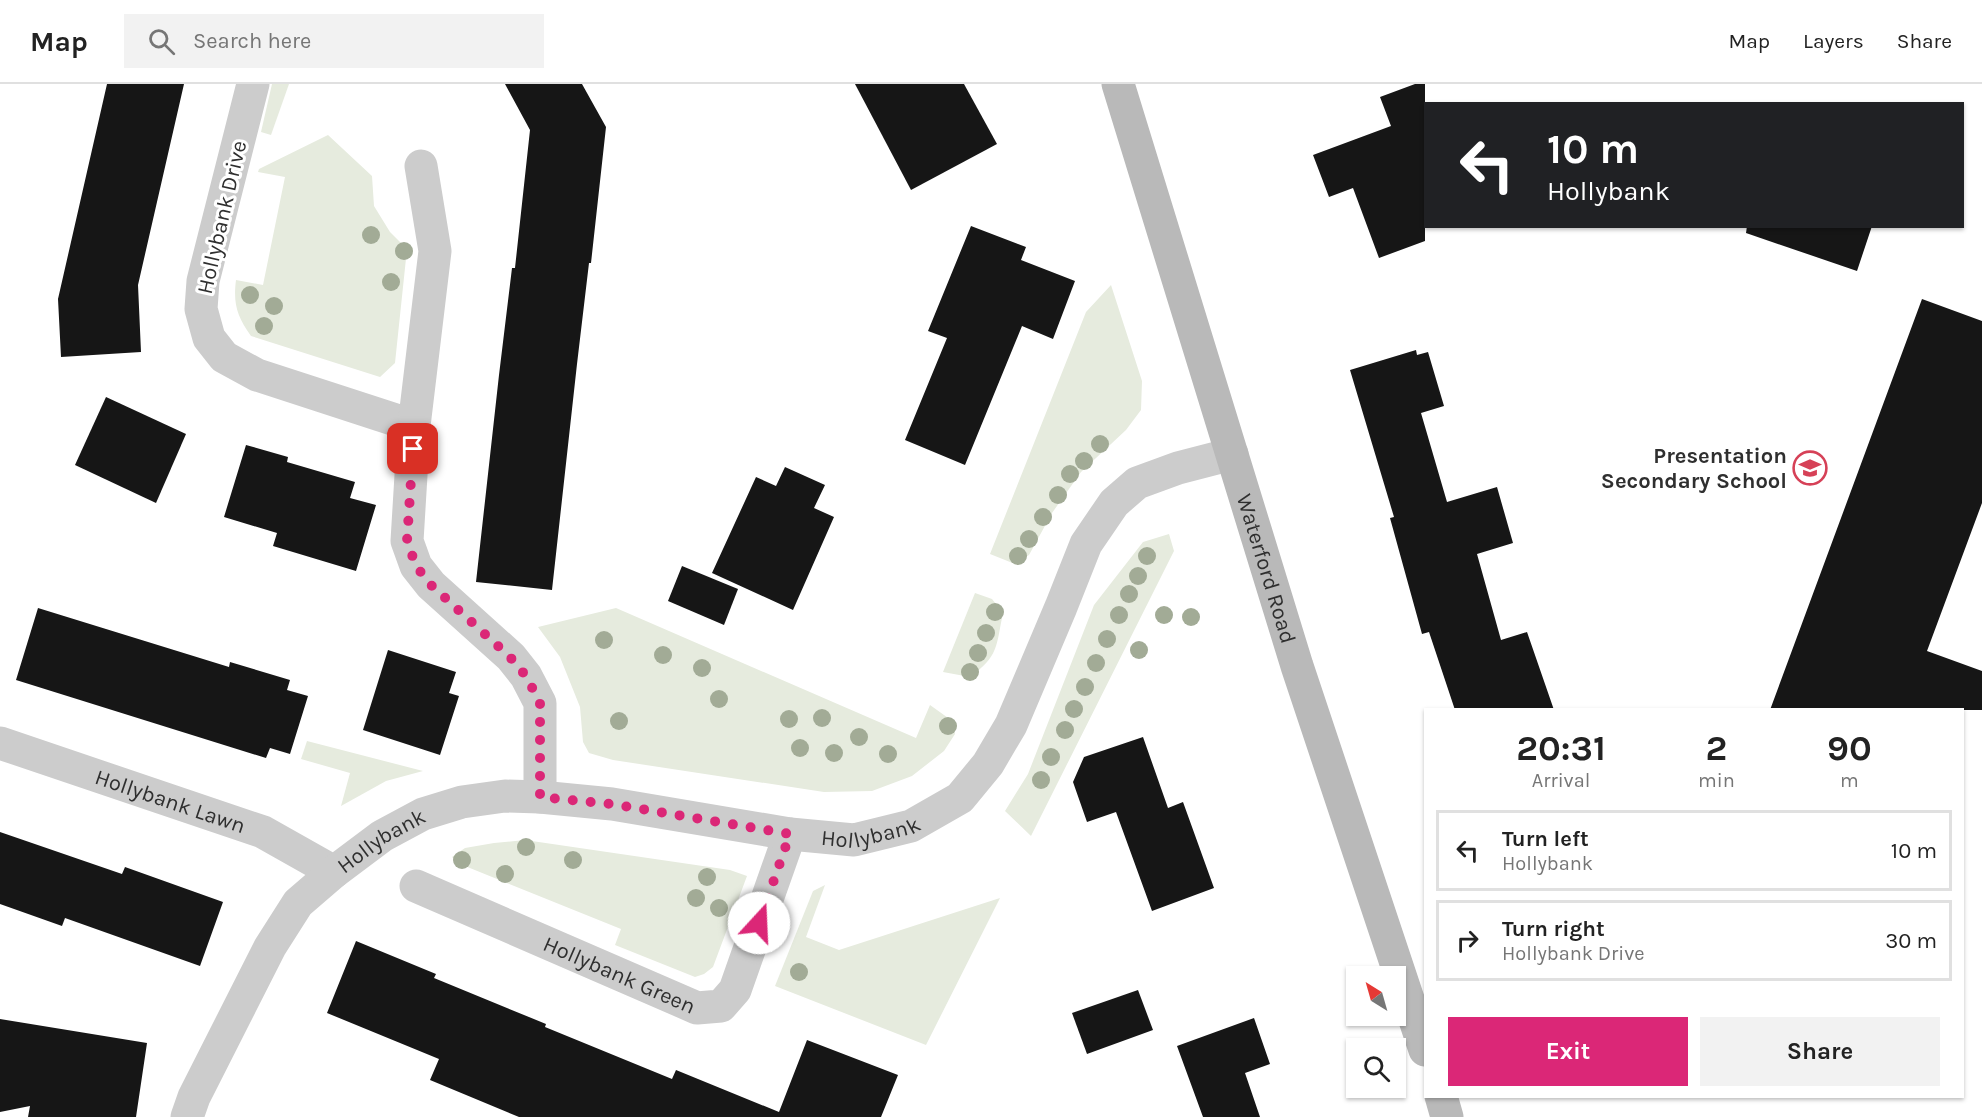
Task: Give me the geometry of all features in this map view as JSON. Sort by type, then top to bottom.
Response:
[{"type":"main road","name":"Waterford Road","points":[[1118,84],[1297,666],[1424,1047]]},
{"type":"main road","points":[[1442,1098],[1447,1117]]},
{"type":"street","name":"Hollybank Drive","points":[[253,84],[203,281],[201,309],[209,338],[224,357],[257,375],[414,426]]},
{"type":"street","points":[[421,166],[435,251],[414,426],[407,541],[416,566],[431,585],[510,657],[526,676],[540,703],[540,797]]},
{"type":"street","name":"Hollybank","points":[[187,1117],[194,1097],[270,948],[298,903],[382,836],[423,814],[462,802],[505,796],[540,797],[612,804],[790,834],[854,840],[911,826],[960,798],[988,764],[1011,725],[1086,544],[1114,503],[1137,483],[1178,468],[1232,454]]},
{"type":"street","name":"Hollybank Lawn","points":[[0,743],[263,832],[334,872]]},
{"type":"street","name":"Hollybank Green","points":[[416,886],[697,1008],[721,1006],[735,990],[790,834]]},
{"type":"shaded area","points":[[272,84],[289,84],[271,135],[261,132]]},
{"type":"shaded area","points":[[328,135],[372,176],[374,206],[390,232],[407,249],[395,363],[380,377],[251,336],[237,310],[236,280],[263,285],[285,177],[258,172],[259,169]]},
{"type":"shaded area","points":[[1111,285],[1142,381],[1141,410],[1126,430],[1081,472],[1052,513],[1029,555],[1015,564],[990,554],[1086,312]]},
{"type":"shaded area","points":[[1169,534],[1174,551],[1031,836],[1005,811],[1028,774],[1094,605],[1143,542]]},
{"type":"shaded area","points":[[975,593],[992,599],[1003,613],[995,650],[986,663],[970,677],[943,672]]},
{"type":"shaded area","points":[[616,608],[916,738],[930,705],[951,720],[955,734],[944,751],[912,776],[872,791],[824,792],[613,760],[589,753],[583,742],[580,707],[560,657],[538,627]]},
{"type":"shaded area","points":[[307,741],[423,771],[386,781],[341,806],[350,773],[301,759]]},
{"type":"shaded area","points":[[525,840],[730,870],[747,876],[713,967],[695,977],[615,945],[621,929],[460,864],[452,857],[465,848]]},
{"type":"shaded area","points":[[825,885],[806,937],[839,950],[1000,898],[926,1045],[775,986],[813,891]]},
{"type":"building","points":[[107,84],[184,84],[138,285],[141,352],[61,357],[58,299]]},
{"type":"building","points":[[505,84],[582,84],[606,127],[552,590],[476,582],[530,130]]},
{"type":"building","points":[[855,84],[964,84],[997,144],[911,190]]},
{"type":"building","points":[[1415,84],[1425,84],[1425,241],[1379,258],[1353,188],[1329,197],[1313,155],[1391,126],[1380,97]]},
{"type":"building","points":[[971,226],[1026,247],[1021,260],[1075,281],[1053,339],[1022,326],[965,465],[905,440],[947,338],[928,331]]},
{"type":"building","points":[[1747,228],[1871,228],[1857,271],[1746,233]]},
{"type":"building","points":[[1922,299],[1982,321],[1982,503],[1927,651],[1982,671],[1982,710],[1964,710],[1964,708],[1771,708]]},
{"type":"building","points":[[1416,350],[1417,355],[1428,352],[1444,406],[1421,413],[1447,502],[1497,487],[1513,543],[1477,554],[1501,640],[1527,632],[1553,708],[1454,708],[1429,632],[1422,634],[1390,518],[1394,517],[1350,370]]},
{"type":"building","points":[[106,397],[186,434],[156,503],[75,465]]},
{"type":"building","points":[[246,445],[288,457],[287,462],[355,482],[350,498],[376,505],[356,571],[273,546],[277,533],[224,517]]},
{"type":"building","points":[[785,467],[825,485],[814,508],[834,517],[793,610],[712,573],[756,477],[776,486]]},
{"type":"building","points":[[682,566],[738,589],[724,625],[668,601]]},
{"type":"building","points":[[38,608],[229,667],[230,662],[290,680],[287,690],[308,696],[290,754],[270,748],[266,758],[16,680]]},
{"type":"building","points":[[388,650],[456,672],[449,693],[459,696],[440,755],[363,730]]},
{"type":"building","points":[[1143,737],[1168,808],[1183,802],[1214,888],[1152,911],[1116,812],[1087,822],[1073,782],[1084,757]]},
{"type":"building","points":[[0,832],[122,874],[125,867],[223,902],[200,966],[65,918],[62,926],[0,904]]},
{"type":"building","points":[[356,941],[436,974],[434,978],[546,1024],[545,1027],[672,1079],[676,1070],[779,1112],[807,1040],[898,1075],[881,1117],[519,1117],[430,1080],[439,1059],[327,1013]]},
{"type":"building","points":[[1138,990],[1153,1030],[1087,1054],[1072,1013]]},
{"type":"building","points":[[1254,1018],[1270,1064],[1245,1073],[1260,1117],[1203,1117],[1177,1046]]},
{"type":"building","points":[[0,1019],[147,1043],[136,1117],[28,1117],[30,1106],[0,1112]]},
{"type":"place","name":"Presentation Secondary School","points":[[1810,468]]},
{"type":"route","points":[[413,449],[407,541],[416,566],[431,585],[510,657],[526,676],[540,703],[540,797],[612,804],[790,834],[759,923]]}]
